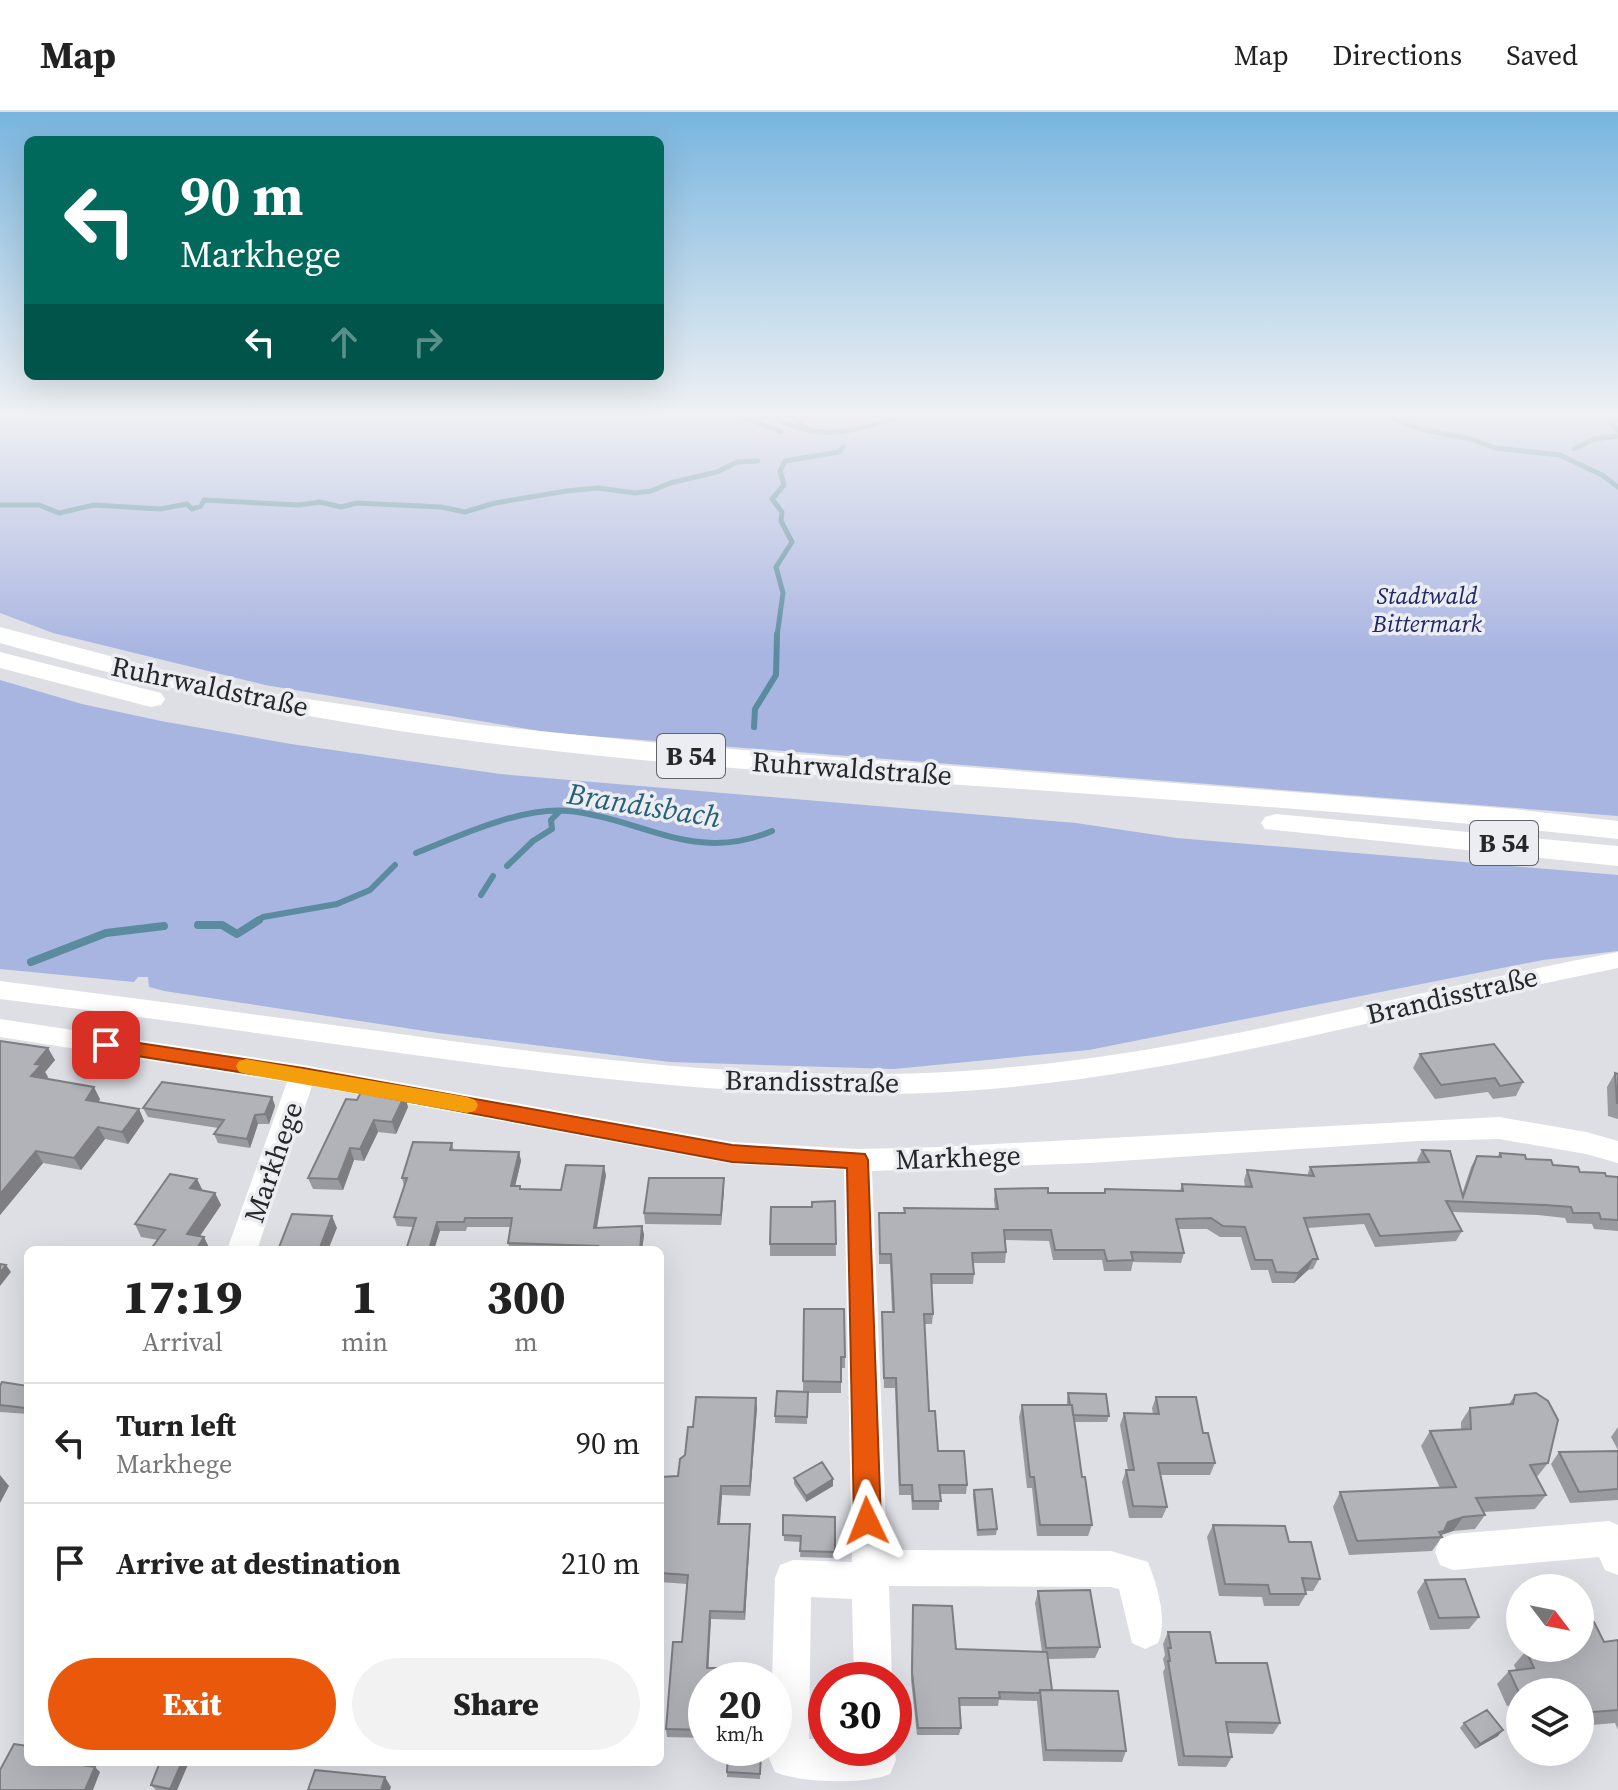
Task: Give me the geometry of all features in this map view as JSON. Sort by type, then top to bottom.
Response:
[{"type":"highway","name":"Ruhrwaldstraße","points":[[0,635],[128,670],[256,698],[392,721],[554,742],[817,766],[1391,808],[1618,830]]},
{"type":"highway","name":"B 54","points":[[0,660],[193,708],[320,731],[505,758],[823,788],[1374,831],[1618,856]]},
{"type":"street","name":"Brandisstraße","points":[[0,990],[645,1075],[791,1084],[869,1083],[962,1081],[1136,1062],[1618,960]]},
{"type":"street","name":"Markhege","points":[[0,1028],[303,1075],[732,1153],[858,1160],[1090,1152],[1418,1130],[1499,1128],[1586,1143],[1618,1152]]},
{"type":"street","name":"Markhege","points":[[243,1246],[303,1075]]},
{"type":"street","points":[[858,1160],[872,1662]]},
{"type":"street","points":[[1453,1552],[1609,1539],[1618,1557]]},
{"type":"street","points":[[808,1758],[789,1758],[793,1578],[1111,1569],[1135,1575],[1145,1630]]},
{"type":"green space","name":"Stadtwald Bittermark","points":[[0,495],[1618,495],[1618,816],[552,733],[265,685],[53,633],[0,613]]},
{"type":"green space","points":[[0,680],[82,704],[161,721],[291,744],[500,774],[1076,823],[1177,838],[1618,875],[1618,951],[1543,960],[1089,1050],[894,1069],[670,1062],[438,1033],[164,991],[149,987],[148,977],[138,977],[134,982],[0,969]]},
{"type":"building","points":[[0,1041],[48,1048],[35,1064],[41,1065],[31,1076],[94,1087],[86,1100],[139,1109],[122,1132],[98,1127],[74,1158],[36,1151],[0,1194]]},
{"type":"building","points":[[1494,1044],[1523,1082],[1500,1086],[1495,1078],[1441,1085],[1420,1054]]},
{"type":"building","points":[[1615,1073],[1618,1074],[1618,1103],[1617,1103]]},
{"type":"building","points":[[162,1082],[272,1097],[265,1114],[255,1115],[247,1139],[214,1134],[224,1120],[143,1108]]},
{"type":"building","points":[[362,1090],[405,1095],[392,1122],[374,1120],[360,1149],[350,1148],[338,1179],[308,1178],[346,1099],[357,1100]]},
{"type":"building","points":[[413,1142],[452,1143],[450,1150],[519,1152],[511,1186],[520,1186],[520,1189],[561,1190],[566,1165],[604,1166],[594,1228],[642,1226],[640,1246],[508,1243],[512,1218],[465,1218],[464,1222],[437,1222],[430,1246],[407,1246],[416,1218],[394,1217],[407,1178],[402,1178]]},
{"type":"building","points":[[1422,1150],[1450,1151],[1463,1197],[1477,1156],[1501,1157],[1500,1153],[1525,1155],[1526,1159],[1551,1160],[1553,1165],[1578,1167],[1580,1172],[1618,1177],[1618,1220],[1601,1219],[1599,1213],[1573,1213],[1571,1207],[1446,1201],[1462,1231],[1380,1236],[1369,1214],[1304,1218],[1318,1259],[1313,1259],[1298,1273],[1276,1272],[1272,1260],[1255,1260],[1245,1227],[1223,1226],[1211,1218],[1176,1219],[1184,1253],[1131,1252],[1133,1260],[1107,1261],[1104,1250],[1055,1250],[1051,1230],[1004,1230],[1006,1252],[972,1253],[974,1274],[931,1274],[933,1314],[924,1314],[929,1411],[935,1411],[938,1451],[964,1451],[967,1485],[939,1485],[941,1501],[913,1501],[912,1485],[900,1485],[896,1378],[884,1378],[882,1312],[894,1312],[891,1254],[880,1254],[879,1213],[905,1213],[904,1208],[998,1209],[995,1189],[1048,1188],[1048,1193],[1105,1193],[1105,1189],[1183,1191],[1182,1184],[1252,1187],[1247,1170],[1314,1176],[1310,1167],[1429,1162]]},
{"type":"building","points":[[170,1174],[197,1179],[190,1188],[215,1193],[187,1234],[204,1237],[198,1246],[153,1246],[165,1230],[135,1224]]},
{"type":"building","points":[[649,1178],[724,1178],[721,1215],[644,1213]]},
{"type":"building","points":[[835,1201],[836,1244],[770,1244],[771,1207],[812,1207],[812,1202]]},
{"type":"building","points":[[292,1214],[332,1216],[321,1246],[280,1246]]},
{"type":"building","points":[[804,1309],[844,1309],[845,1357],[841,1357],[841,1382],[803,1381]]},
{"type":"building","points":[[2,1382],[24,1385],[24,1408],[0,1405]]},
{"type":"building","points":[[777,1391],[808,1392],[807,1417],[775,1416]]},
{"type":"building","points":[[1068,1393],[1106,1394],[1109,1416],[1073,1415]]},
{"type":"building","points":[[1536,1393],[1548,1401],[1558,1420],[1548,1463],[1530,1465],[1546,1495],[1476,1498],[1485,1515],[1448,1522],[1444,1531],[1439,1532],[1442,1537],[1357,1541],[1340,1492],[1456,1487],[1430,1431],[1471,1429],[1470,1408],[1513,1404],[1515,1395]]},
{"type":"building","points":[[696,1397],[756,1398],[750,1486],[721,1486],[718,1524],[750,1524],[744,1612],[710,1611],[707,1662],[688,1662],[688,1730],[666,1729],[673,1642],[682,1642],[688,1575],[664,1573],[664,1477],[678,1476],[680,1459],[685,1455],[688,1427],[693,1427]]},
{"type":"building","points":[[1156,1397],[1196,1397],[1203,1433],[1208,1433],[1215,1463],[1158,1463],[1167,1507],[1133,1506],[1126,1470],[1134,1470],[1124,1413],[1159,1414]]},
{"type":"building","points":[[1022,1405],[1072,1405],[1092,1525],[1040,1525],[1034,1477],[1030,1477]]},
{"type":"building","points":[[1618,1451],[1618,1489],[1579,1492],[1559,1452]]},
{"type":"building","points":[[822,1462],[833,1479],[806,1496],[794,1478]]},
{"type":"building","points":[[992,1489],[997,1529],[978,1530],[974,1490]]},
{"type":"building","points":[[783,1515],[835,1517],[835,1552],[800,1551],[801,1536],[783,1535]]},
{"type":"building","points":[[1213,1525],[1285,1526],[1289,1542],[1311,1542],[1320,1579],[1302,1578],[1306,1594],[1270,1594],[1268,1585],[1225,1584]]},
{"type":"building","points":[[1465,1579],[1479,1617],[1439,1618],[1425,1580]]},
{"type":"building","points":[[1090,1590],[1100,1647],[1046,1648],[1038,1591]]},
{"type":"building","points":[[913,1605],[952,1606],[956,1649],[1047,1652],[1052,1690],[1040,1690],[1039,1693],[999,1692],[1000,1698],[959,1698],[961,1728],[918,1728],[912,1672]]},
{"type":"building","points":[[1594,1622],[1604,1642],[1618,1640],[1618,1710],[1594,1712],[1594,1678],[1512,1678],[1509,1671],[1534,1668],[1531,1662],[1594,1662]]},
{"type":"building","points":[[1168,1632],[1210,1632],[1216,1663],[1267,1663],[1280,1723],[1226,1722],[1232,1757],[1184,1756],[1168,1661],[1168,1648],[1171,1648]]},
{"type":"building","points":[[1040,1690],[1118,1691],[1126,1751],[1046,1750]]},
{"type":"building","points":[[1487,1710],[1503,1730],[1480,1744],[1464,1723]]},
{"type":"building","points":[[14,1744],[24,1745],[24,1766],[95,1767],[85,1790],[0,1790],[0,1770]]},
{"type":"building","points":[[158,1766],[180,1766],[170,1789],[151,1785]]},
{"type":"building","points":[[727,1766],[760,1766],[760,1774],[727,1772]]},
{"type":"building","points":[[315,1770],[385,1777],[381,1790],[308,1790]]},
{"type":"waterway","points":[[0,505],[39,505],[59,513],[94,505],[160,509],[187,504],[192,509],[201,506],[204,500],[299,505],[320,502],[341,507],[357,503],[441,507],[465,512],[541,495]]},
{"type":"waterway","name":"Brandisbach","points":[[775,495],[772,499],[782,512],[781,521],[792,542],[776,567],[783,593],[777,636]]},
{"type":"waterway","name":"Brandisbach","points":[[754,727],[755,709],[776,675],[777,634]]},
{"type":"waterway","name":"Brandisbach","points":[[416,853],[491,824],[551,811],[596,816],[693,841],[718,843],[744,840],[772,831]]},
{"type":"waterway","points":[[507,866],[533,841],[552,829],[551,820],[558,813]]},
{"type":"waterway","points":[[257,921],[263,917],[337,904],[370,890],[395,865]]},
{"type":"waterway","points":[[481,895],[493,876]]},
{"type":"waterway","points":[[198,925],[222,925],[237,934],[257,921]]},
{"type":"waterway","points":[[31,962],[106,933],[164,926]]},
{"type":"slow traffic","points":[[246,1066],[467,1105]]},
{"type":"route","points":[[106,1045],[303,1075],[732,1153],[858,1160],[867,1521]]}]
